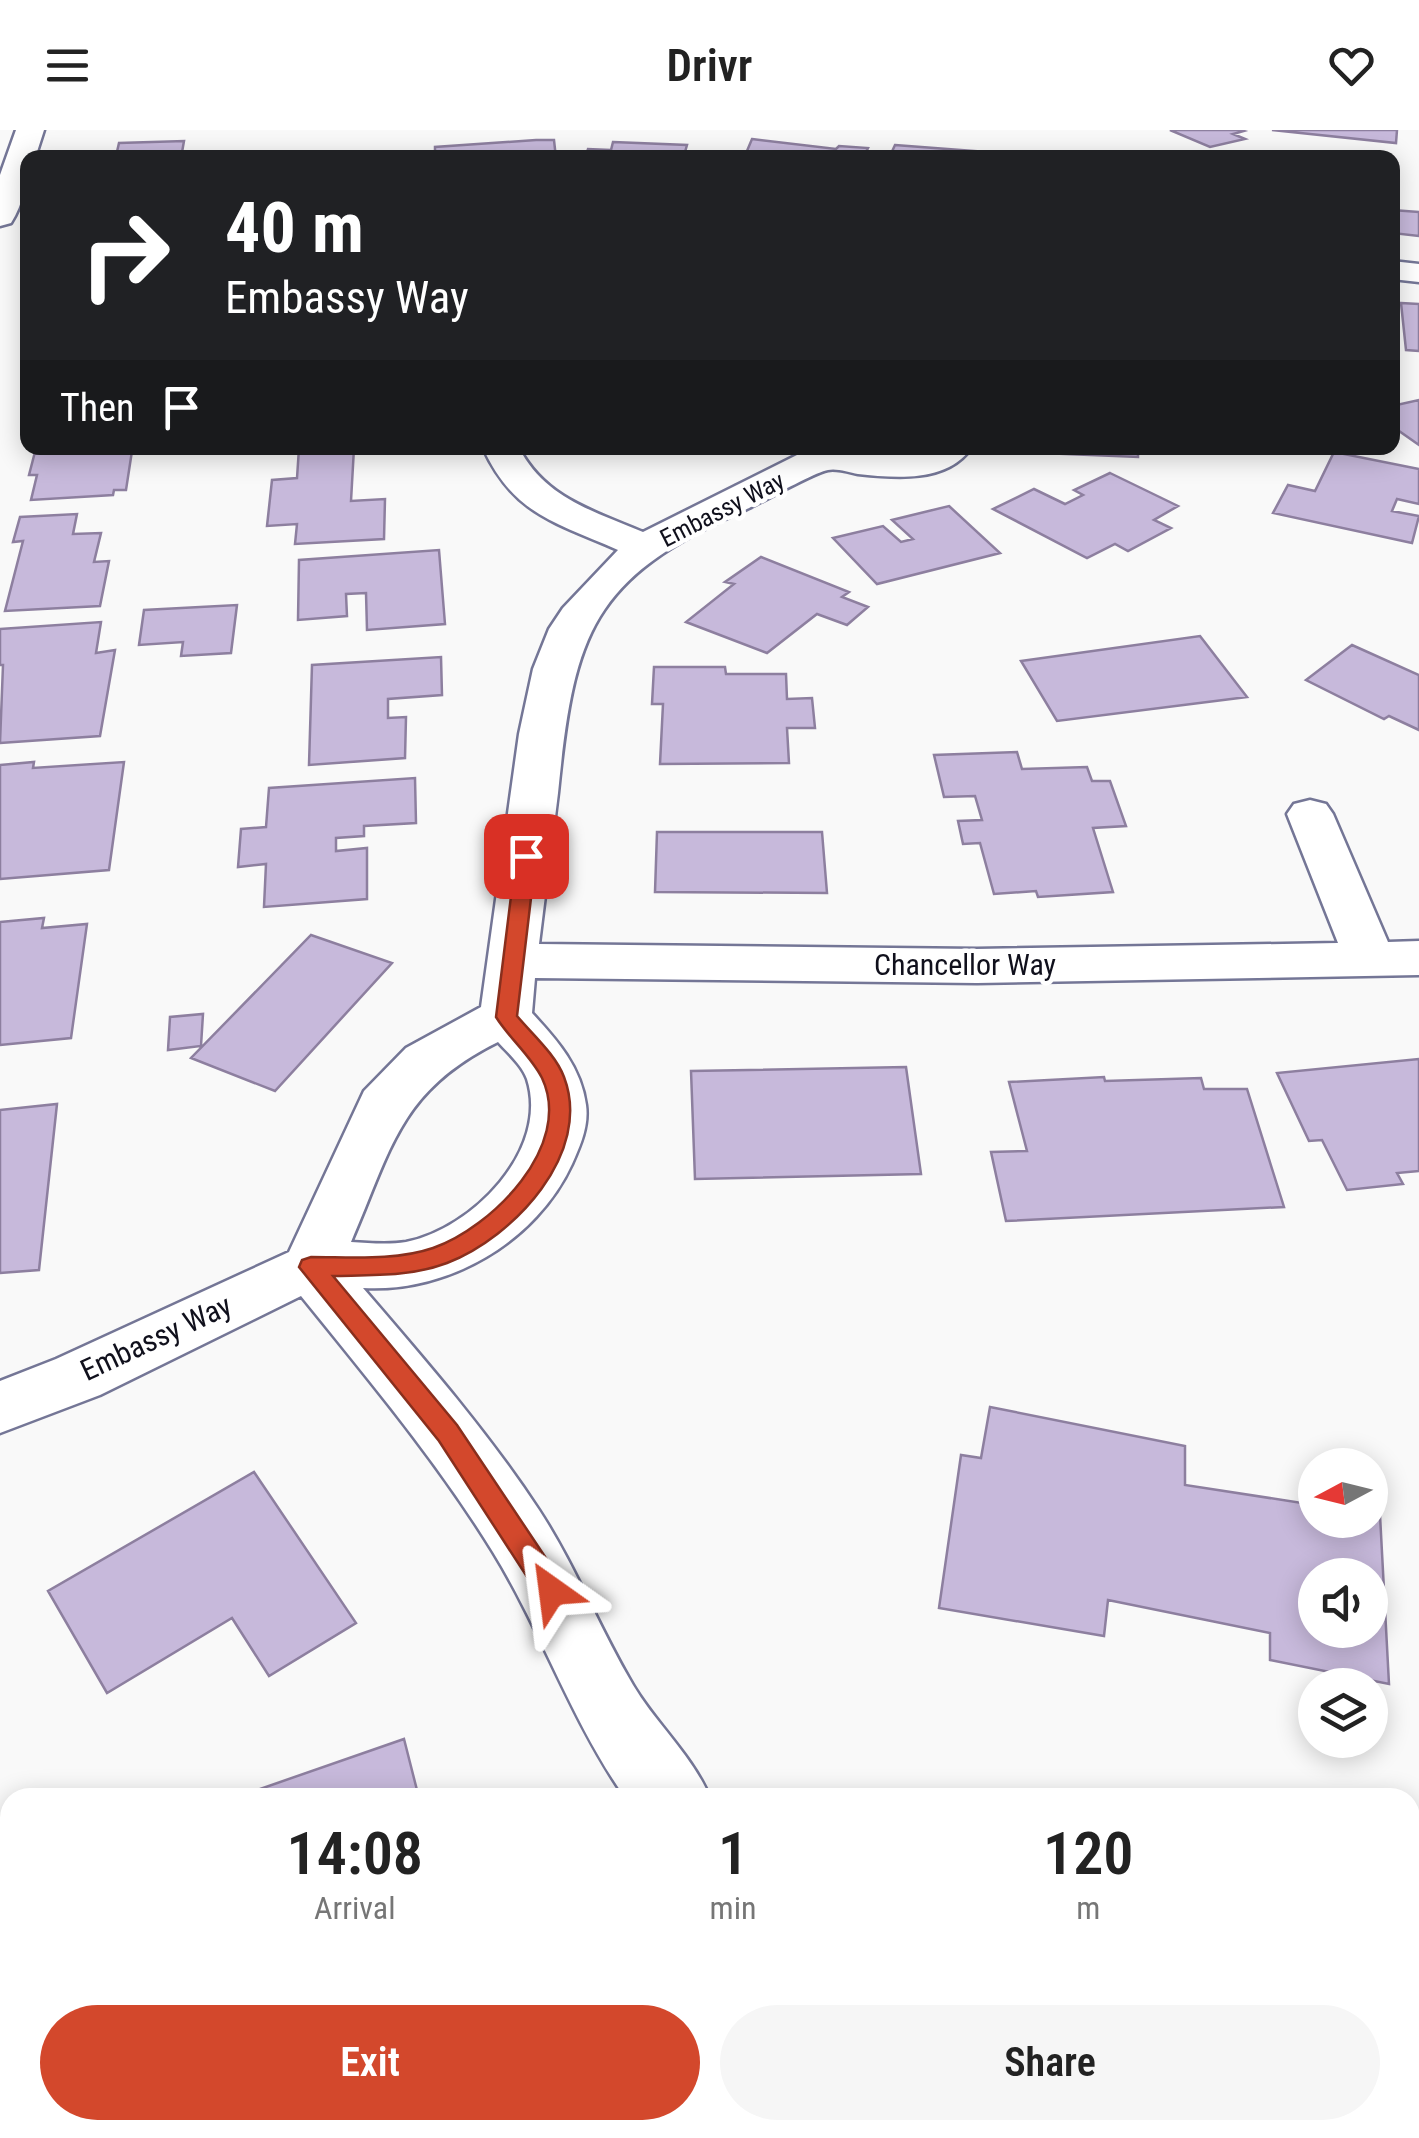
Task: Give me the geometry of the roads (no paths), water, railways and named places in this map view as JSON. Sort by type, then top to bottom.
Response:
[{"type":"street","points":[[0,218],[20,159]]},
{"type":"street","points":[[504,455],[515,477],[544,504],[646,548]]},
{"type":"street","name":"Embassy Way","points":[[0,1408],[311,1267],[404,1265],[441,1255],[475,1238],[527,1190],[558,1132],[560,1104],[552,1076],[506,1017],[550,685],[558,656],[582,610],[618,570],[646,548],[824,455]]},
{"type":"street","name":"Embassy Way","points":[[845,455],[921,464],[945,455]]},
{"type":"street","points":[[1310,814],[1395,958]]},
{"type":"street","name":"Chancellor Way","points":[[512,961],[995,966],[1395,958]]},
{"type":"street","points":[[506,1017],[440,1048],[401,1082],[376,1119],[311,1267],[448,1433],[516,1532],[552,1591],[590,1676],[662,1788]]}]
